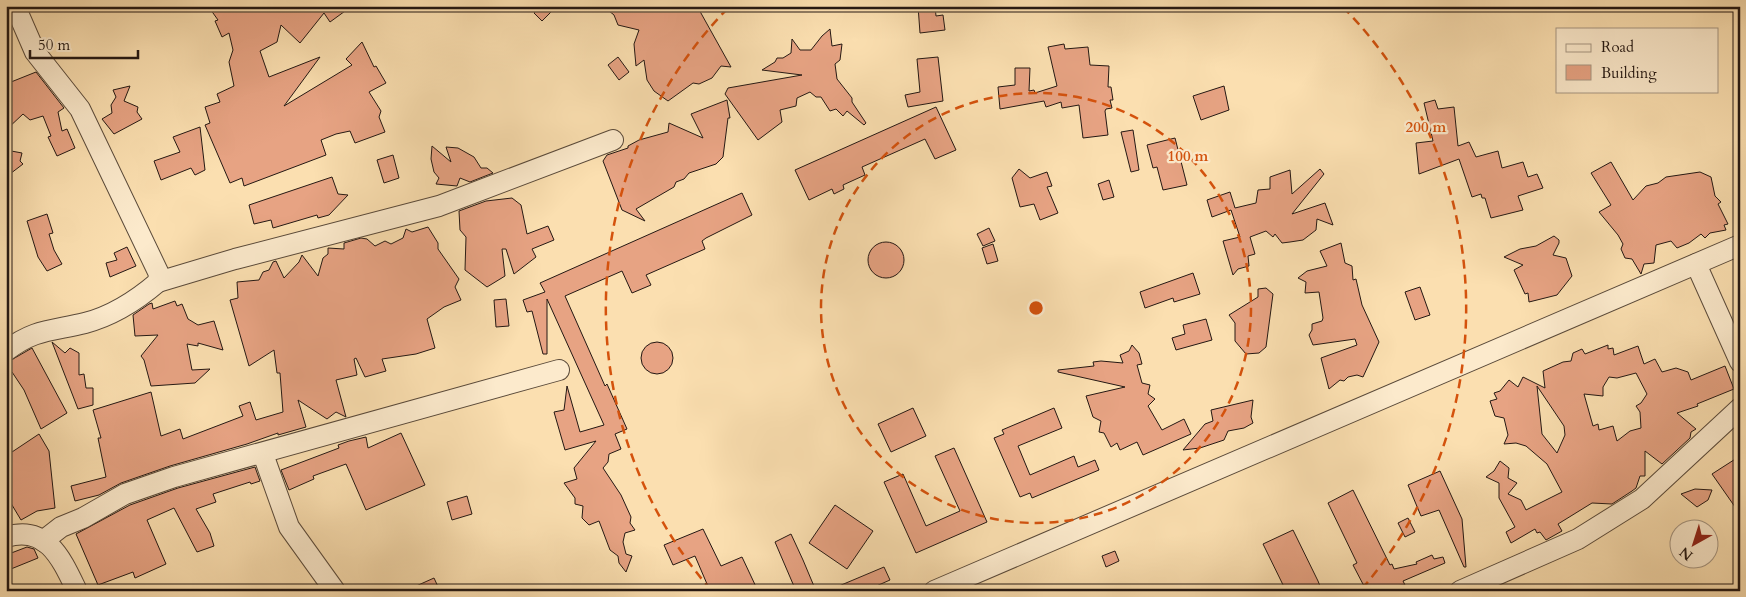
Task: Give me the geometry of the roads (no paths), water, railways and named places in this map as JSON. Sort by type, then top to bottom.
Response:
[{"type":"street","points":[[15,6],[35,52],[80,109],[159,274],[158,282]]},
{"type":"street","points":[[6,350],[23,337],[87,322],[136,301],[158,282],[235,259],[439,206],[613,140]]},
{"type":"street","points":[[934,591],[1740,245]]},
{"type":"street","points":[[1696,264],[1740,362]]},
{"type":"street","points":[[44,541],[60,528],[83,518],[125,494],[174,477],[263,454],[559,370]]},
{"type":"street","points":[[1460,591],[1578,539],[1642,499],[1740,408]]},
{"type":"street","points":[[263,454],[289,527],[335,591]]},
{"type":"street","points":[[6,537],[37,536],[51,546],[65,567],[77,591]]}]
